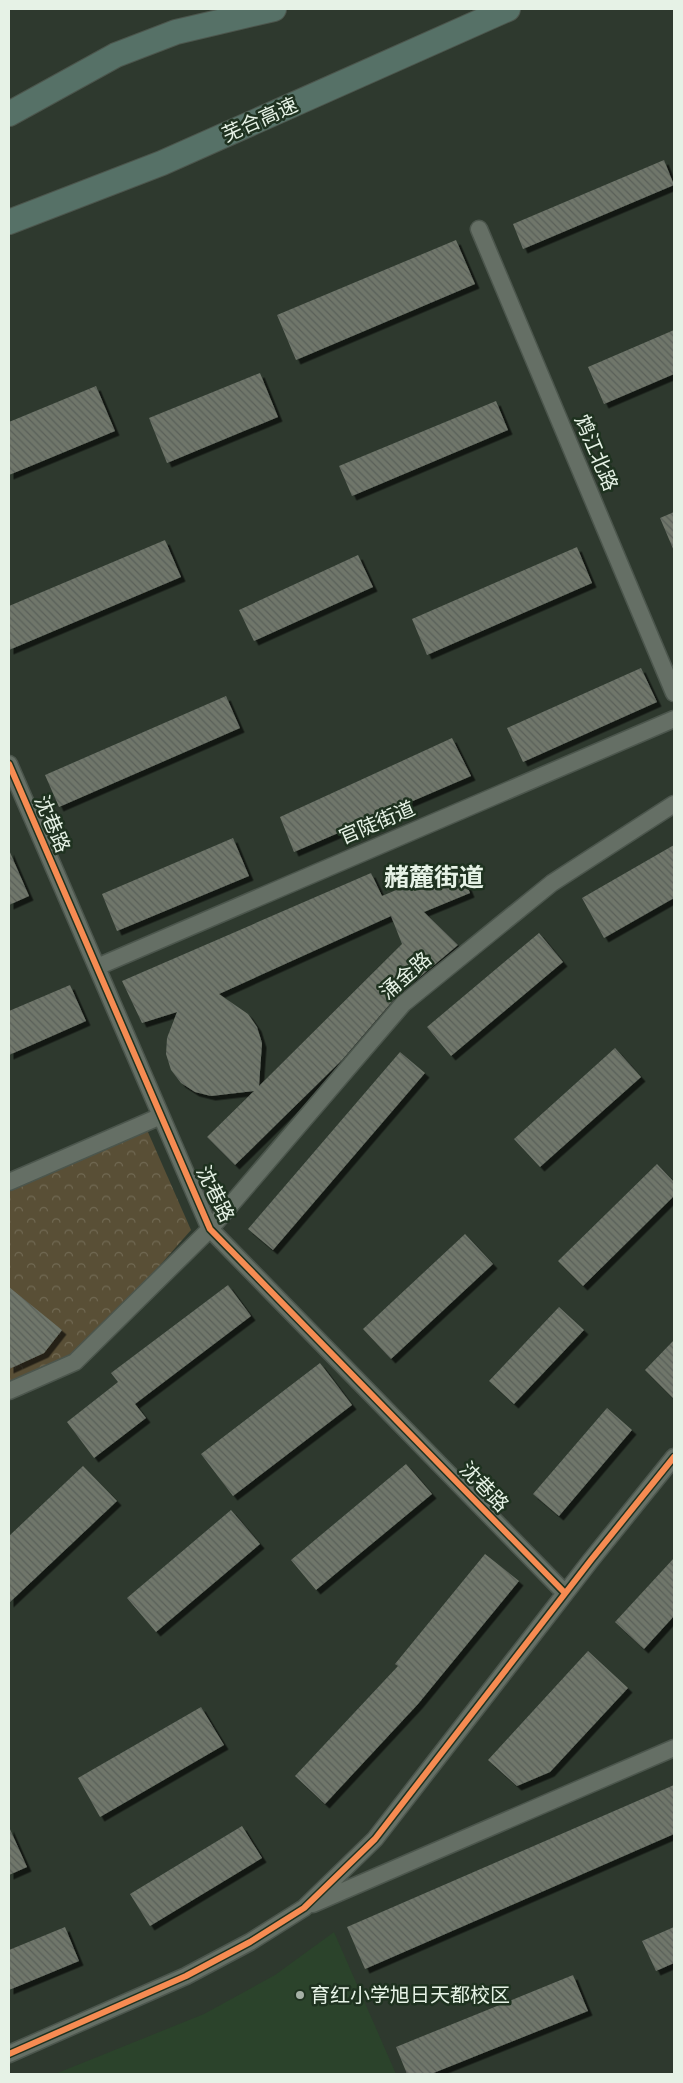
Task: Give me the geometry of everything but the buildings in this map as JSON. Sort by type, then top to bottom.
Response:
[{"type":"highway","points":[[9,114],[116,54],[176,32],[274,9]]},
{"type":"highway","name":"芜合高速","points":[[9,222],[162,164],[508,9]]},
{"type":"street","name":"鸩江北路","points":[[479,230],[674,693]]},
{"type":"street","name":"官陡街道","points":[[97,967],[674,719]]},
{"type":"street","name":"沈巷路","points":[[9,764],[210,1229],[565,1594]]},
{"type":"street","name":"涌金路","points":[[9,1391],[75,1362],[210,1229],[403,1004],[552,883],[674,804]]},
{"type":"street","points":[[9,1182],[161,1116]]},
{"type":"street","points":[[304,1908],[375,1838],[674,1457]]},
{"type":"street","points":[[9,2054],[186,1976],[250,1942],[304,1908],[674,1748]]},
{"type":"shaded area","name":"育红小学旭日天都校区","points":[[334,1932],[396,2074],[55,2074],[204,2014],[275,1975]]},
{"type":"green space","points":[[144,1123],[191,1230],[75,1362],[9,1389],[9,1183]]},
{"type":"cycle path","points":[[9,764],[210,1229],[565,1593]]},
{"type":"cycle path","points":[[9,2054],[186,1976],[250,1942],[304,1908],[375,1839],[591,1560],[674,1457]]},
{"type":"place","name":"育红小学旭日天都校区","points":[[300,1995]]},
{"type":"district","name":"赭麓街道","points":[[434,877]]}]
